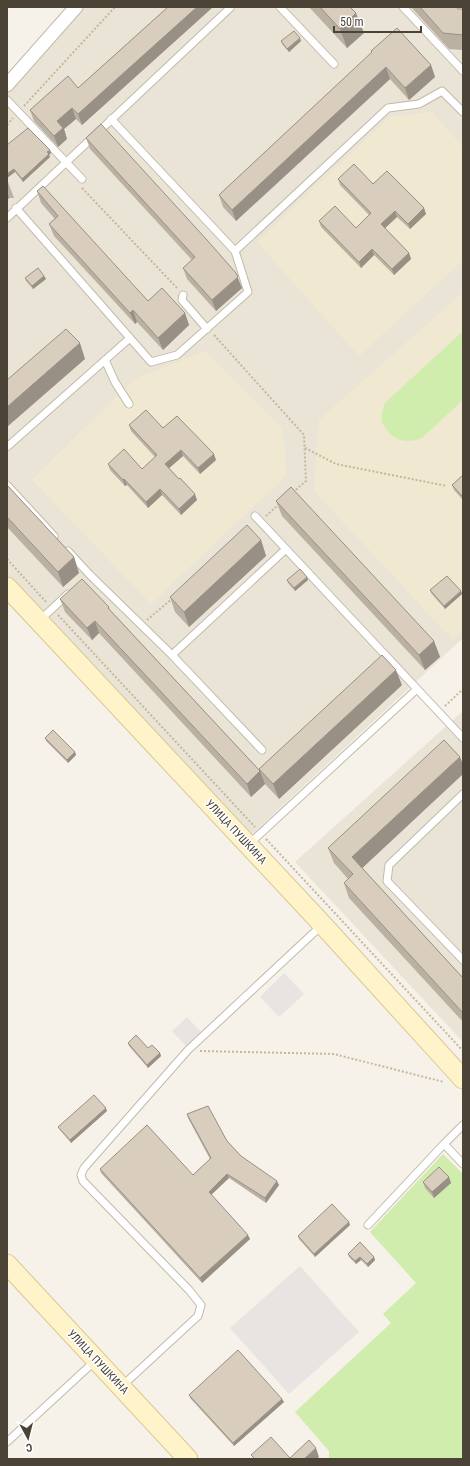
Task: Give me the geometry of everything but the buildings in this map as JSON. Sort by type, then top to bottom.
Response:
[{"type":"street","points":[[7,84],[76,7]]},
{"type":"street","name":"УЛИЦА ПУШКИНА","points":[[7,587],[46,615],[254,839],[323,925],[457,1081]]},
{"type":"street","name":"УЛИЦА ПУШКИНА","points":[[7,1264],[188,1459]]},
{"type":"lane","points":[[7,218],[230,8],[228,7]]},
{"type":"lane","points":[[280,7],[334,64]]},
{"type":"lane","points":[[403,7],[463,71]]},
{"type":"lane","points":[[235,251],[388,108],[419,104],[442,91],[463,112]]},
{"type":"lane","points":[[7,100],[82,179]]},
{"type":"lane","points":[[16,208],[151,362],[177,355],[248,292],[235,251],[111,119]]},
{"type":"lane","points":[[183,295],[182,300],[207,329]]},
{"type":"lane","points":[[7,447],[130,338]]},
{"type":"lane","points":[[105,360],[115,382],[129,404]]},
{"type":"lane","points":[[7,485],[61,543],[86,576],[142,625],[262,750]]},
{"type":"lane","points":[[255,516],[463,738]]},
{"type":"lane","points":[[172,655],[286,549]]},
{"type":"lane","points":[[46,615],[73,589]]},
{"type":"lane","points":[[254,839],[417,689]]},
{"type":"lane","points":[[463,794],[389,865],[387,881],[463,960]]},
{"type":"lane","points":[[121,1387],[198,1316],[201,1305],[189,1290],[83,1181],[82,1175],[84,1168],[188,1050],[323,925]]},
{"type":"lane","points":[[368,1225],[463,1125]]},
{"type":"lane","points":[[444,1144],[463,1164]]},
{"type":"lane","points":[[7,1442],[96,1360]]},
{"type":"path","points":[[7,125],[115,7]]},
{"type":"path","points":[[82,179],[77,183],[183,295]]},
{"type":"path","points":[[207,329],[304,435],[306,481],[289,496]]},
{"type":"path","points":[[304,448],[336,464],[447,486]]},
{"type":"path","points":[[260,521],[283,501]]},
{"type":"path","points":[[7,559],[46,615],[254,839],[463,1051]]},
{"type":"path","points":[[142,625],[177,594]]},
{"type":"path","points":[[439,712],[463,689]]},
{"type":"path","points":[[188,1050],[334,1054],[457,1081]]},
{"type":"shaded area","points":[[80,7],[463,7],[463,638],[249,837],[7,579],[7,90]]},
{"type":"shaded area","points":[[432,112],[463,147],[463,260],[359,356],[257,242],[390,117]]},
{"type":"shaded area","points":[[463,292],[463,631],[453,640],[314,491],[319,420]]},
{"type":"shaded area","points":[[205,351],[282,427],[287,475],[151,604],[32,480],[134,379]]},
{"type":"shaded area","points":[[463,711],[463,1042],[295,862]]},
{"type":"shaded area","points":[[284,973],[304,994],[279,1017],[260,997]]},
{"type":"shaded area","points":[[187,1017],[201,1032],[186,1046],[172,1031]]},
{"type":"shaded area","points":[[300,1266],[359,1332],[289,1394],[230,1328]]},
{"type":"green space","points":[[462,332],[463,400],[422,438],[408,441],[394,437],[382,422],[385,403]]},
{"type":"green space","points":[[443,1154],[463,1174],[463,1459],[329,1459],[329,1451],[295,1412],[391,1323],[383,1314],[416,1283],[370,1232]]}]
